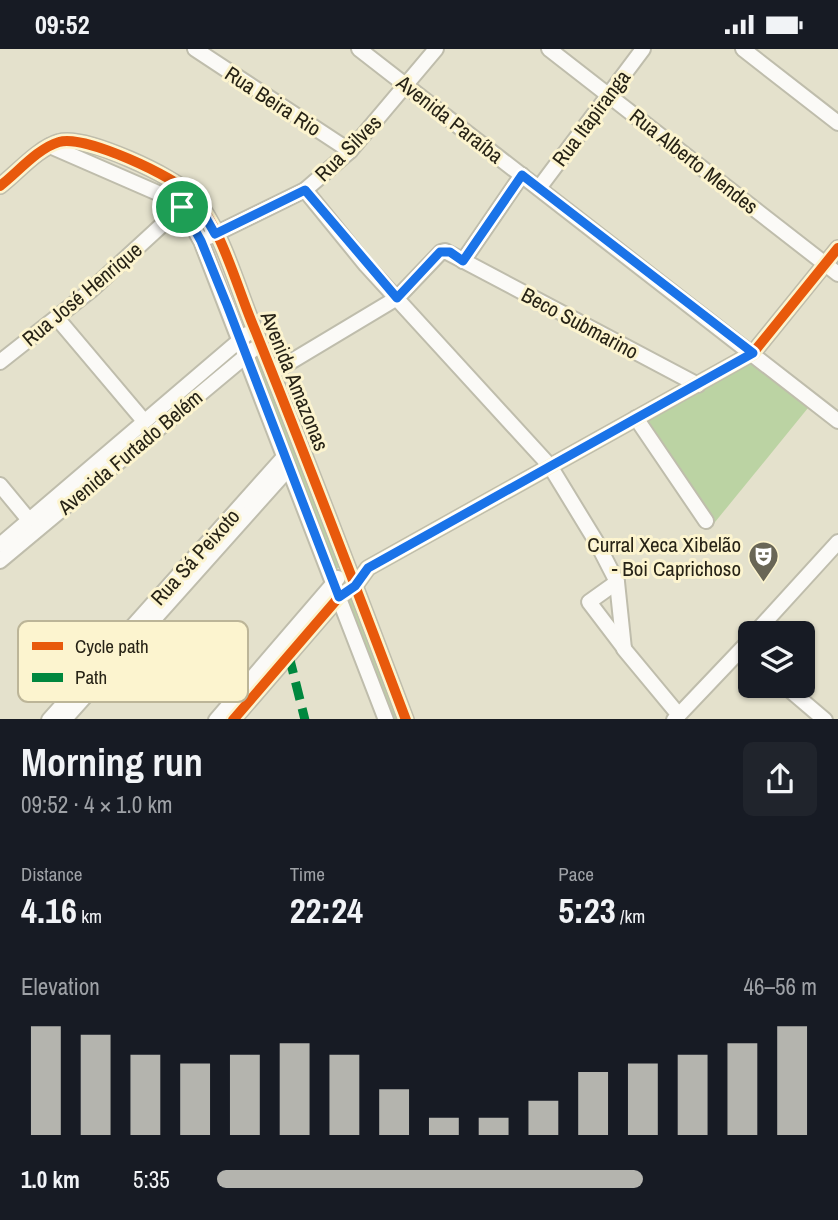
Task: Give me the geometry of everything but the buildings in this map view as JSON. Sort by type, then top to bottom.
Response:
[{"type":"street","name":"Avenida Paraíba","points":[[359,49],[838,421]]},
{"type":"street","name":"Rua Silves","points":[[201,241],[305,190],[350,151],[436,49]]},
{"type":"street","name":"Rua Alberto Mendes","points":[[549,49],[838,274]]},
{"type":"street","name":"Rua Itapiranga","points":[[539,188],[643,49]]},
{"type":"street","points":[[743,49],[838,123]]},
{"type":"street","name":"Rua Beira Rio","points":[[196,50],[350,151]]},
{"type":"street","name":"Avenida Amazonas","points":[[55,144],[77,141],[149,169],[177,183],[193,195],[215,234],[272,373],[407,719]]},
{"type":"street","points":[[0,186],[55,144],[182,207]]},
{"type":"street","points":[[272,373],[397,298],[440,252],[450,252],[463,261],[522,175]]},
{"type":"street","points":[[305,190],[397,298],[550,467],[597,543],[617,582],[624,649]]},
{"type":"street","name":"Rua José Henrique","points":[[0,362],[106,278],[193,195]]},
{"type":"street","name":"Avenida Amazonas","points":[[182,207],[201,241],[247,354],[386,719]]},
{"type":"street","points":[[248,685],[336,590],[355,586],[368,568],[753,353],[838,248]]},
{"type":"street","name":"Beco Submarino","points":[[463,261],[698,385]]},
{"type":"street","points":[[57,317],[144,421]]},
{"type":"street","name":"Avenida Furtado Belém","points":[[0,561],[144,421],[254,329]]},
{"type":"street","name":"Avenida Furtado Belém","points":[[0,545],[29,520],[52,510],[260,344]]},
{"type":"street","points":[[636,418],[706,521]]},
{"type":"street","name":"Rua Sá Peixoto","points":[[140,621],[287,463]]},
{"type":"street","name":"Rua Sá Peixoto","points":[[149,621],[287,463]]},
{"type":"street","points":[[0,485],[29,520]]},
{"type":"street","points":[[767,621],[835,551]]},
{"type":"street","points":[[248,700],[336,590],[349,569],[368,568]]},
{"type":"street","points":[[617,582],[589,602],[676,717],[738,658]]},
{"type":"street","points":[[800,698],[825,719]]},
{"type":"street","name":"Rua Sá Peixoto","points":[[49,719],[65,702]]},
{"type":"street","name":"Rua Sá Peixoto","points":[[64,719],[79,702]]},
{"type":"street","points":[[216,719],[232,702]]},
{"type":"street","points":[[233,719],[247,702]]},
{"type":"green space","points":[[260,353],[342,565],[334,571],[251,359]]},
{"type":"green space","points":[[752,354],[812,403],[711,527],[637,422]]},
{"type":"green space","points":[[354,594],[401,719],[391,719],[345,599]]},
{"type":"marked path","points":[[289,656],[305,719]]},
{"type":"cycle path","points":[[0,186],[43,150],[59,142],[71,141],[88,144],[150,168],[183,188],[203,209],[229,260],[406,719]]},
{"type":"cycle path","points":[[234,719],[339,597],[355,586],[368,568],[753,353],[838,248]]},
{"type":"place","name":"Curral Xeca Xibelão - Boi Caprichoso","points":[[764,583]]},
{"type":"route","points":[[522,175],[753,353],[368,568],[355,586],[339,597],[241,339],[194,225],[182,207],[193,195],[215,234],[305,190],[397,298],[440,252],[450,252],[463,261],[522,175]]}]
